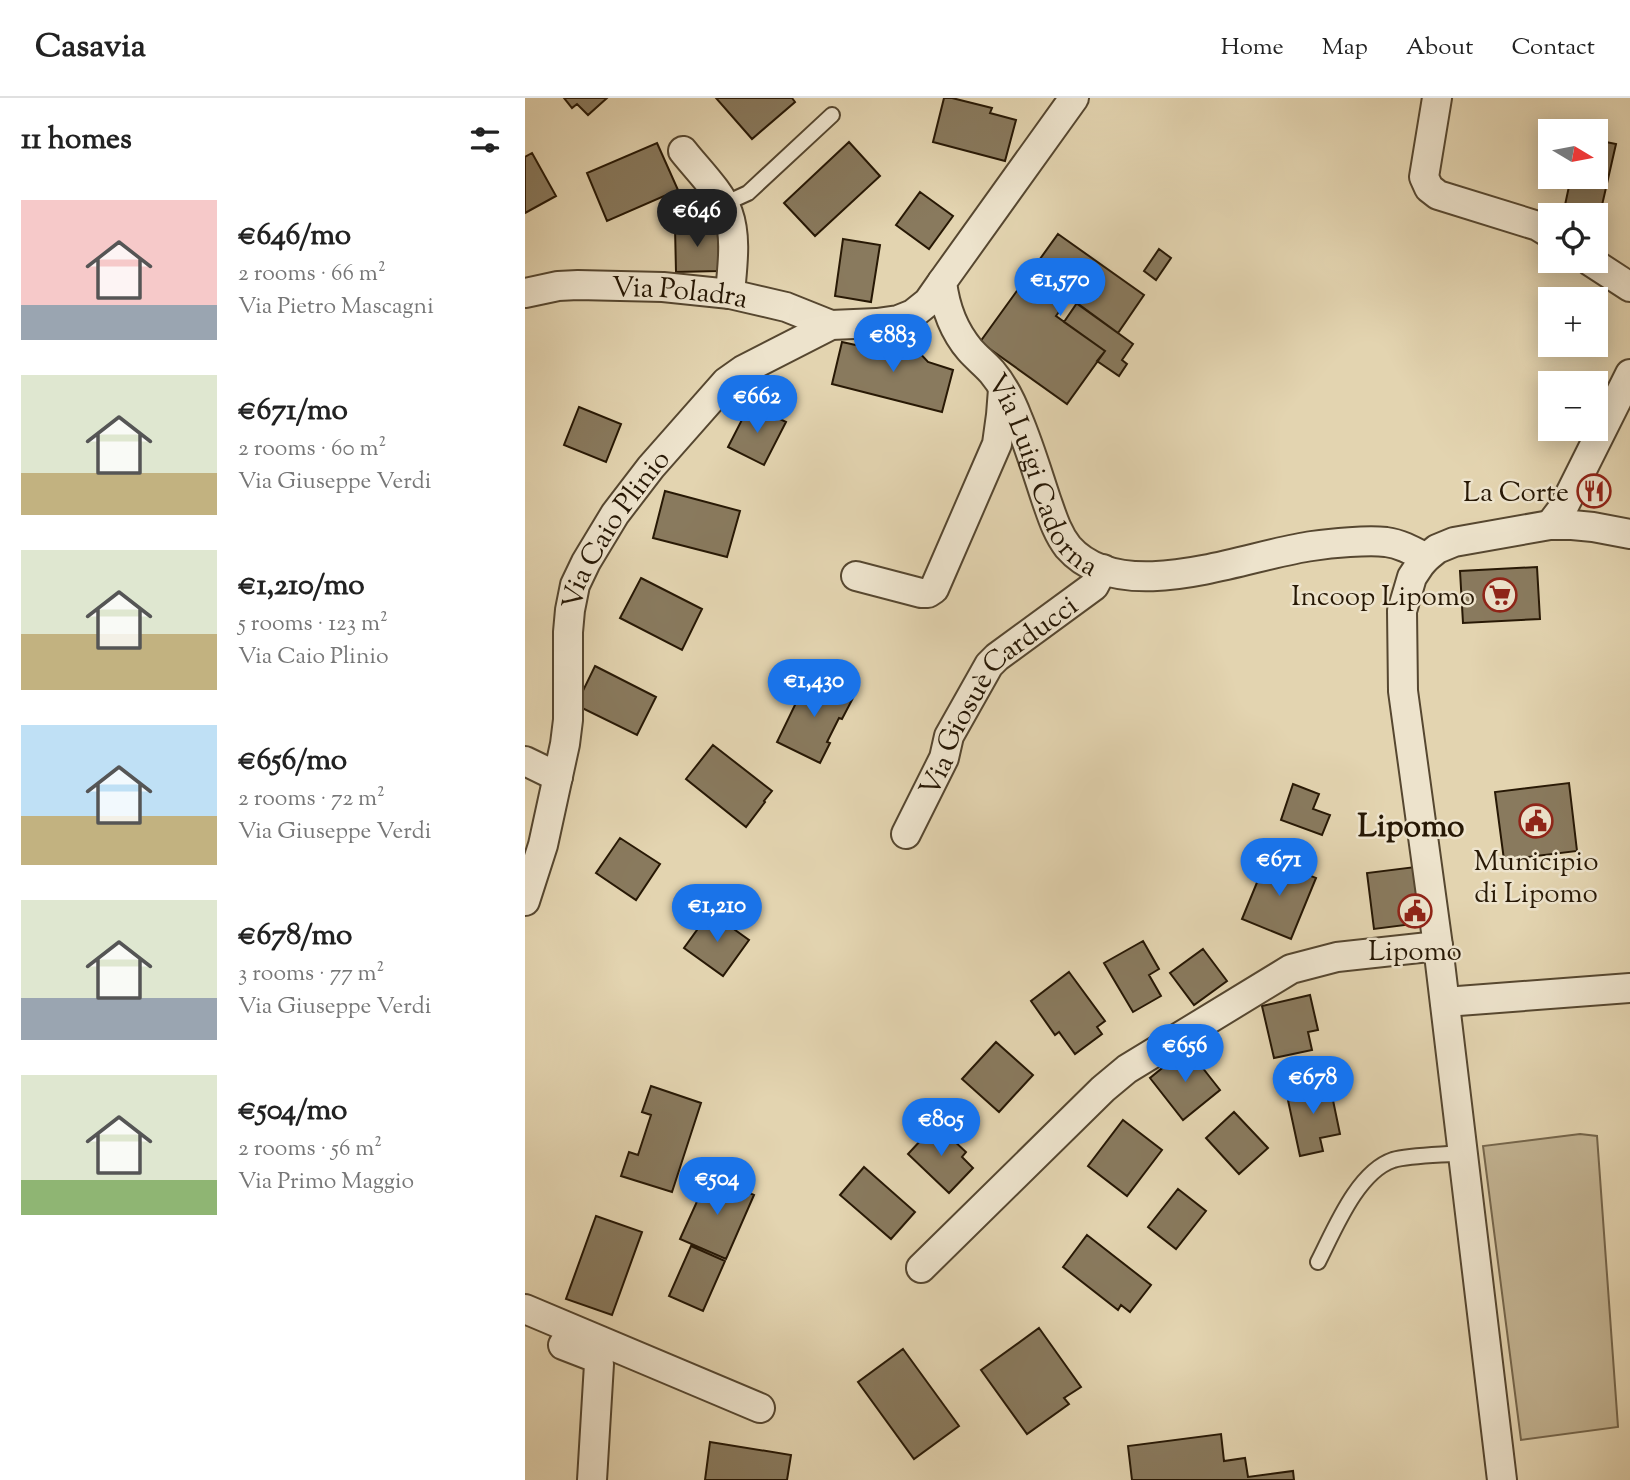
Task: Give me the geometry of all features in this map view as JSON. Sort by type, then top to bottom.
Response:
[{"type":"street","points":[[942,282],[1074,98]]},
{"type":"street","points":[[1437,98],[1424,177],[1429,188],[1438,195],[1538,226]]},
{"type":"street","points":[[683,151],[724,204],[731,225],[733,253],[730,294]]},
{"type":"street","points":[[1608,273],[1630,287]]},
{"type":"street","name":"Via Caio Plinio","points":[[525,901],[543,845],[565,744],[568,720],[567,655],[575,584],[615,514],[650,467],[726,382],[756,362],[831,325],[877,323],[898,320],[913,314],[928,302],[942,282]]},
{"type":"street","name":"Via Luigi Cadorna","points":[[942,282],[948,312],[961,338],[993,373],[1017,418],[1055,526],[1068,546],[1084,562],[1114,573],[1141,577],[1214,568],[1311,546],[1385,542],[1401,545],[1426,558]]},
{"type":"street","name":"Via Poladra","points":[[525,293],[578,285],[663,287],[730,294],[786,307],[831,325]]},
{"type":"street","points":[[1550,525],[1563,508],[1630,374]]},
{"type":"street","points":[[856,576],[921,593],[934,589],[997,444],[1003,389]]},
{"type":"street","points":[[1502,1480],[1438,946],[1403,691],[1402,611],[1412,577],[1426,558],[1437,549],[1454,542],[1550,525],[1571,524],[1630,534]]},
{"type":"street","name":"Via Giosuè Carducci","points":[[906,834],[944,758],[949,736],[989,665],[1094,586],[1103,569]]},
{"type":"street","points":[[525,761],[558,777]]},
{"type":"street","points":[[921,1268],[1103,1089],[1127,1069],[1291,969],[1337,957],[1438,946]]},
{"type":"street","points":[[1445,1002],[1630,988]]},
{"type":"street","points":[[525,1309],[759,1408]]},
{"type":"street","points":[[525,1331],[598,1361],[592,1480]]},
{"type":"lane","points":[[724,204],[748,193],[832,115]]},
{"type":"lane","points":[[1318,1262],[1354,1196],[1382,1164],[1396,1159],[1463,1153]]},
{"type":"shaded area","points":[[1580,1134],[1597,1136],[1618,1427],[1521,1440],[1483,1146]]},
{"type":"building","points":[[564,98],[607,98],[588,115],[577,104],[572,108]]},
{"type":"building","points":[[716,98],[792,98],[795,102],[752,139]]},
{"type":"building","points":[[944,98],[992,108],[990,113],[1016,120],[1005,161],[933,142]]},
{"type":"building","points":[[849,142],[880,176],[815,236],[784,203]]},
{"type":"building","points":[[1608,142],[1616,144],[1608,179]]},
{"type":"building","points":[[657,143],[678,190],[607,221],[587,173]]},
{"type":"building","points":[[532,153],[556,196],[525,213],[525,157]]},
{"type":"building","points":[[1568,189],[1606,189],[1603,203],[1565,203]]},
{"type":"building","points":[[920,192],[953,216],[929,249],[896,225]]},
{"type":"building","points":[[718,226],[719,271],[676,272],[675,227]]},
{"type":"building","points":[[1058,234],[1144,295],[1118,333],[1069,298],[1056,316],[1105,351],[1067,404],[980,342]]},
{"type":"building","points":[[843,239],[880,245],[871,302],[835,296]]},
{"type":"building","points":[[1159,249],[1171,258],[1156,280],[1144,271]]},
{"type":"building","points":[[1077,303],[1133,344],[1122,360],[1127,364],[1119,376],[1097,361],[1105,351],[1064,322]]},
{"type":"building","points":[[888,340],[915,348],[928,362],[953,370],[942,412],[832,384],[842,342],[869,348]]},
{"type":"building","points":[[750,404],[786,422],[764,465],[728,447]]},
{"type":"building","points":[[579,407],[621,424],[606,462],[564,445]]},
{"type":"building","points":[[665,491],[740,511],[727,557],[653,538]]},
{"type":"building","name":"Incoop Lipomo","points":[[1537,567],[1540,619],[1463,623],[1460,571]]},
{"type":"building","points":[[641,578],[702,609],[682,650],[620,618]]},
{"type":"building","points":[[595,666],[656,697],[637,735],[576,705]]},
{"type":"building","points":[[809,676],[853,698],[842,719],[839,718],[820,763],[777,742]]},
{"type":"building","points":[[713,745],[772,791],[746,827],[686,779]]},
{"type":"building","name":"Municipio di Lipomo","points":[[1569,783],[1577,851],[1504,860],[1495,792]]},
{"type":"building","points":[[1293,784],[1319,794],[1313,809],[1330,815],[1322,835],[1281,820]]},
{"type":"building","points":[[620,838],[660,864],[636,900],[596,873]]},
{"type":"building","points":[[1267,858],[1316,878],[1291,939],[1242,919]]},
{"type":"building","points":[[1415,867],[1421,923],[1374,929],[1367,873]]},
{"type":"building","points":[[710,912],[749,940],[723,976],[684,948]]},
{"type":"building","points":[[1143,941],[1159,969],[1149,975],[1161,996],[1133,1012],[1104,963]]},
{"type":"building","points":[[1203,949],[1227,981],[1194,1005],[1170,973]]},
{"type":"building","points":[[1069,972],[1105,1021],[1097,1027],[1102,1034],[1075,1054],[1059,1032],[1055,1035],[1031,1001]]},
{"type":"building","points":[[1310,995],[1318,1030],[1308,1032],[1312,1050],[1274,1058],[1262,1006]]},
{"type":"building","points":[[996,1042],[1033,1075],[999,1112],[962,1079]]},
{"type":"building","points":[[1187,1048],[1220,1090],[1183,1120],[1150,1078]]},
{"type":"building","points":[[1329,1081],[1340,1134],[1320,1138],[1323,1151],[1300,1156],[1286,1091]]},
{"type":"building","points":[[651,1086],[701,1103],[672,1192],[621,1176],[629,1152],[638,1155],[651,1115],[642,1112]]},
{"type":"building","points":[[1234,1112],[1268,1148],[1239,1174],[1206,1138]]},
{"type":"building","points":[[1123,1120],[1162,1150],[1127,1196],[1088,1166]]},
{"type":"building","points":[[936,1124],[966,1152],[962,1157],[973,1168],[949,1193],[908,1154]]},
{"type":"building","points":[[864,1167],[915,1212],[891,1239],[840,1195]]},
{"type":"building","points":[[709,1175],[754,1195],[726,1259],[680,1239]]},
{"type":"building","points":[[1178,1189],[1206,1211],[1176,1249],[1148,1227]]},
{"type":"building","points":[[596,1216],[642,1232],[612,1315],[566,1299]]},
{"type":"building","points":[[1087,1235],[1151,1285],[1130,1312],[1121,1305],[1118,1310],[1063,1267]]},
{"type":"building","points":[[691,1246],[725,1261],[703,1311],[669,1296]]},
{"type":"building","points":[[1039,1328],[1081,1387],[1064,1398],[1069,1404],[1027,1434],[981,1370]]},
{"type":"building","points":[[903,1349],[959,1426],[914,1459],[858,1382]]},
{"type":"building","points":[[1221,1434],[1224,1461],[1245,1458],[1248,1477],[1293,1471],[1294,1480],[1132,1480],[1128,1446]]},
{"type":"building","points":[[710,1442],[791,1455],[787,1480],[705,1480]]},
{"type":"place","name":"La Corte","points":[[1594,491]]},
{"type":"place","name":"Incoop Lipomo","points":[[1500,595]]},
{"type":"place","name":"Municipio di Lipomo","points":[[1536,821]]},
{"type":"place","name":"Lipomo","points":[[1415,911]]},
{"type":"district","name":"Lipomo","points":[[1411,825]]}]
